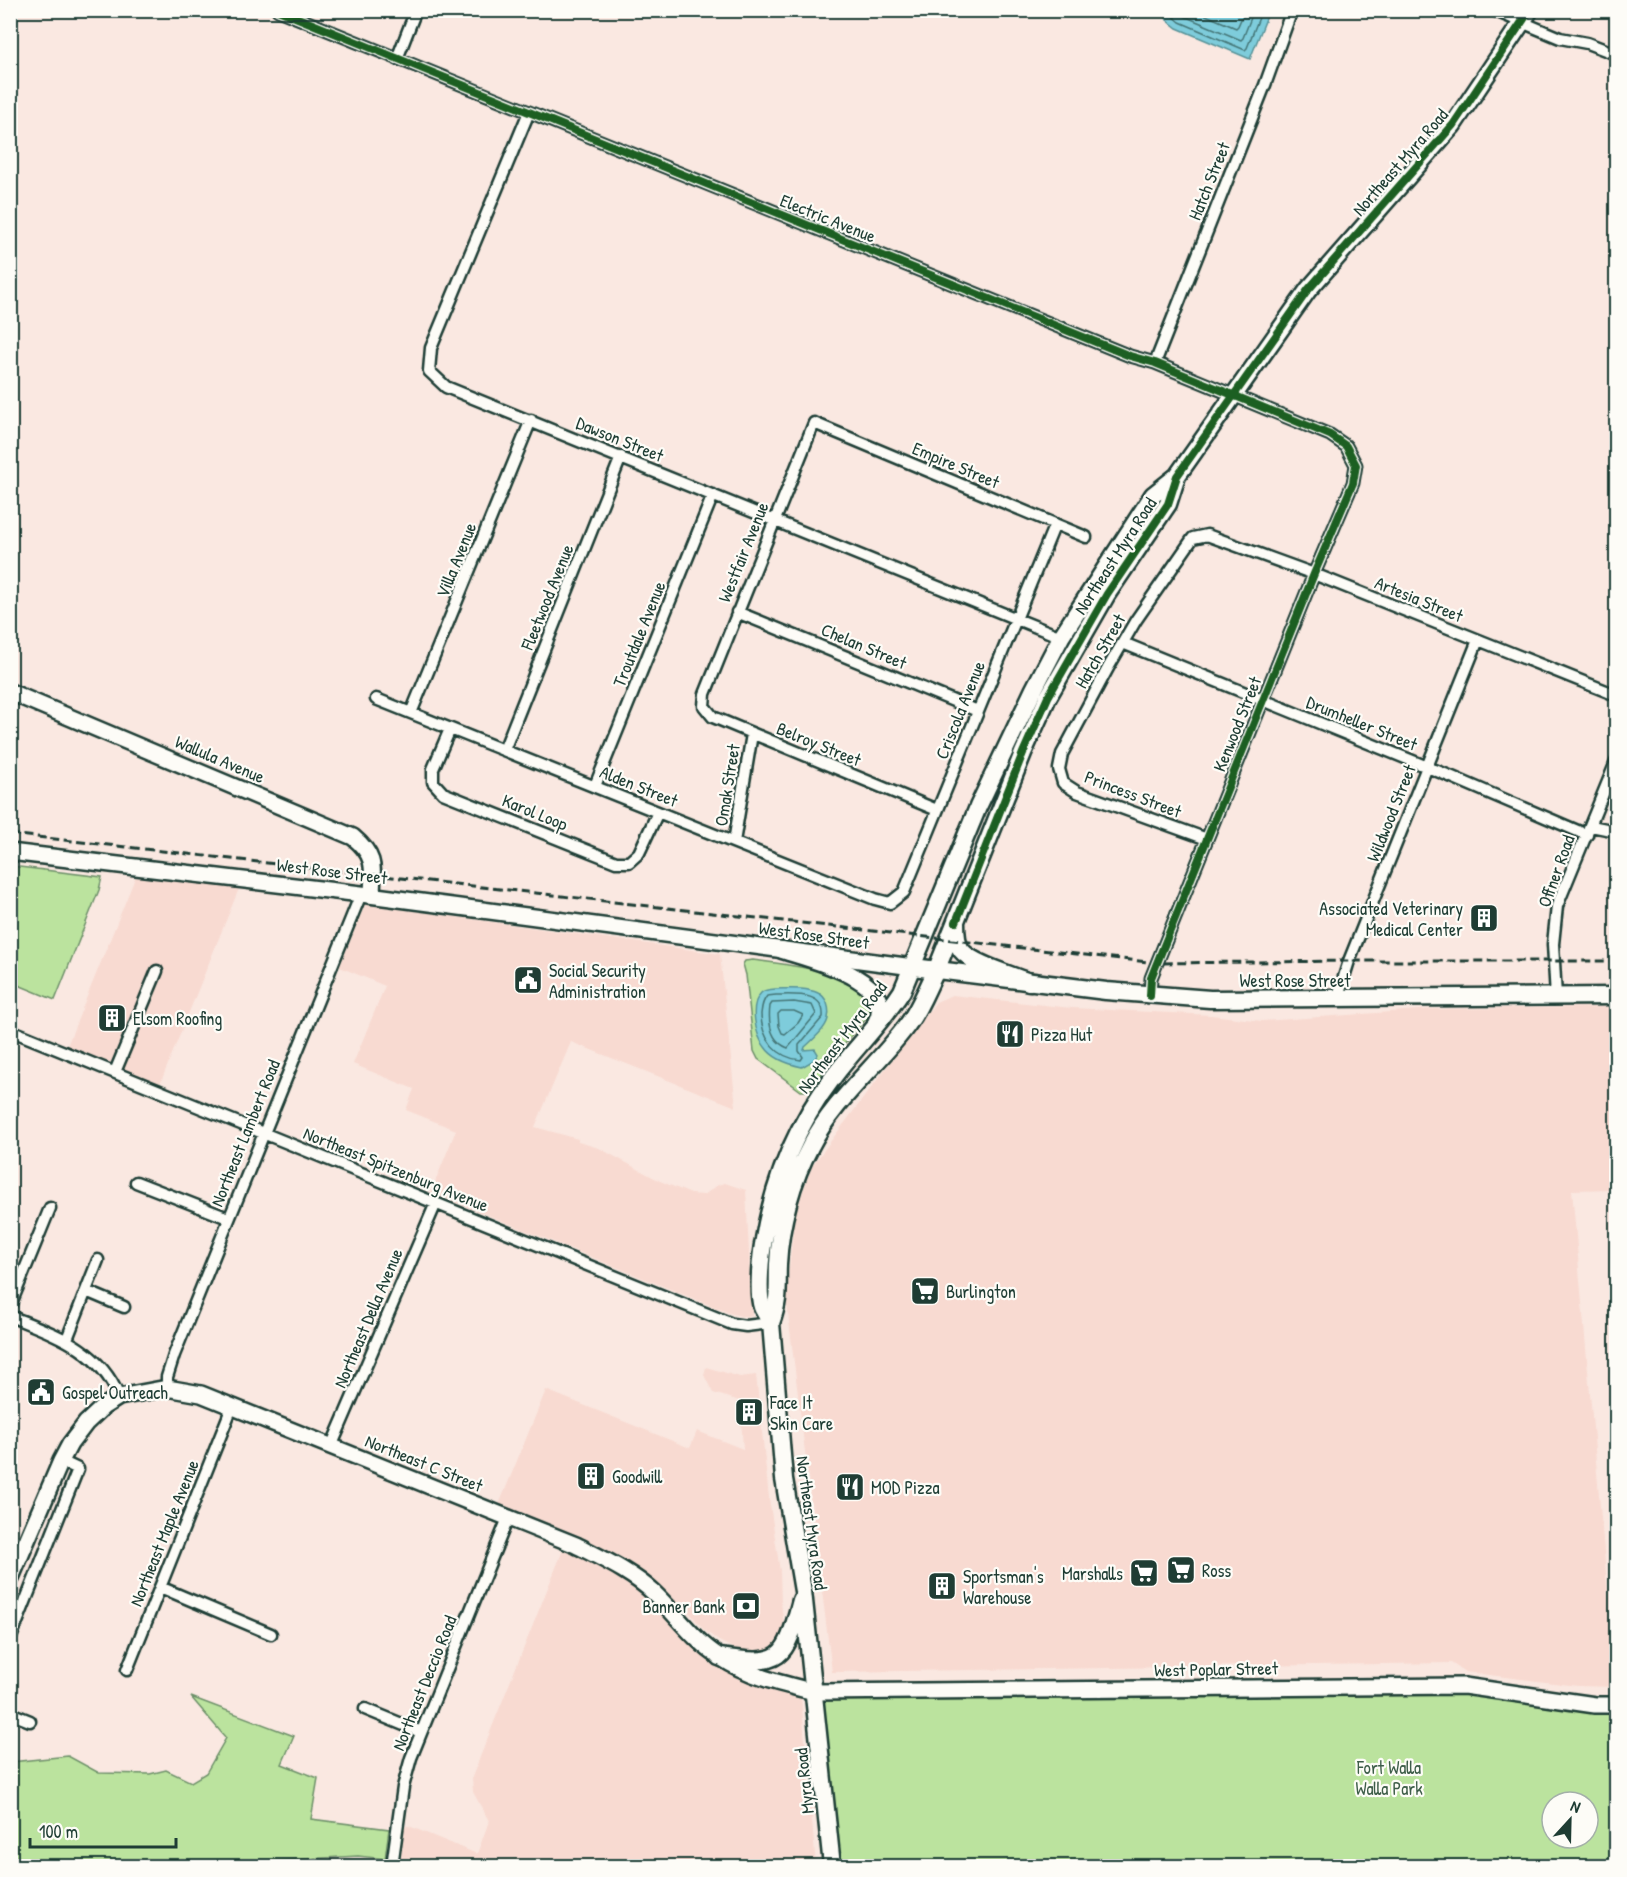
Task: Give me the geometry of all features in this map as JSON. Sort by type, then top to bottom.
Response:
[{"type":"main road","name":"Northeast Myra Road","points":[[814,1692],[803,1591],[784,1479],[771,1323],[762,1305],[761,1258],[768,1215],[796,1135],[834,1076],[867,1039],[902,991],[978,807],[1034,689],[1061,637],[1153,495],[1177,476],[1308,290],[1453,124],[1526,16]]},
{"type":"main road","name":"Northeast Myra Road","points":[[771,1323],[778,1304],[778,1263],[784,1220],[795,1181],[810,1145],[829,1115],[909,1023],[936,971],[1023,753],[1048,697],[1107,594],[1168,504],[1177,476]]},
{"type":"main road","name":"Wallula Avenue","points":[[10,692],[353,837],[366,847],[371,858],[366,895]]},
{"type":"main road","name":"West Rose Street","points":[[10,852],[366,895],[936,971],[1150,996],[1218,999],[1617,996]]},
{"type":"main road","points":[[956,922],[957,941],[962,951],[978,962],[1029,982]]},
{"type":"main road","points":[[782,950],[833,966],[862,982],[876,993],[881,1014],[867,1039]]},
{"type":"main road","name":"Northeast C Street","points":[[119,1397],[167,1388],[201,1394],[576,1545],[618,1566],[653,1592],[719,1657],[763,1679],[814,1692]]},
{"type":"main road","points":[[10,1580],[69,1444],[103,1407],[119,1397]]},
{"type":"main road","points":[[719,1657],[755,1662],[767,1661],[782,1652],[791,1638],[803,1591]]},
{"type":"main road","name":"West Poplar Street","points":[[814,1692],[1464,1686],[1595,1705],[1617,1705]]},
{"type":"main road","name":"Myra Road","points":[[814,1692],[832,1866]]},
{"type":"street","name":"Electric Avenue","points":[[278,10],[1330,435],[1346,446],[1356,465]]},
{"type":"street","points":[[397,58],[416,10]]},
{"type":"street","name":"Hatch Street","points":[[1155,363],[1265,85],[1292,10]]},
{"type":"street","points":[[1492,10],[1526,16],[1560,38],[1587,42],[1617,54]]},
{"type":"street","name":"Dawson Street","points":[[529,112],[430,348],[429,371],[446,387],[1061,637]]},
{"type":"street","name":"Villa Avenue","points":[[411,713],[531,420]]},
{"type":"street","name":"Westfair Avenue","points":[[705,694],[813,423]]},
{"type":"street","name":"Empire Street","points":[[813,423],[1086,537]]},
{"type":"street","name":"Fleetwood Avenue","points":[[504,750],[621,457]]},
{"type":"street","name":"Kenwood Street","points":[[1150,996],[1151,978],[1353,483],[1356,465]]},
{"type":"street","name":"Troutdale Avenue","points":[[595,786],[713,495]]},
{"type":"street","name":"Criscola Avenue","points":[[890,903],[904,892],[1054,524]]},
{"type":"street","name":"Hatch Street","points":[[1059,769],[1062,754],[1123,643],[1193,538],[1207,535]]},
{"type":"street","name":"Artesia Street","points":[[1207,535],[1314,574],[1617,695]]},
{"type":"street","name":"Chelan Street","points":[[737,612],[978,711]]},
{"type":"street","name":"Wildwood Street","points":[[1337,999],[1348,961],[1478,640]]},
{"type":"street","name":"Drumheller Street","points":[[1123,643],[1589,831],[1617,831]]},
{"type":"street","name":"Belroy Street","points":[[705,694],[704,706],[713,717],[938,810]]},
{"type":"street","name":"Alden Street","points":[[376,699],[875,899],[890,903]]},
{"type":"street","name":"Karol Loop","points":[[450,729],[433,769],[433,782],[442,793],[616,862],[629,862],[639,853],[658,812]]},
{"type":"street","name":"Omak Street","points":[[734,842],[752,734]]},
{"type":"street","name":"Offner Road","points":[[1556,997],[1553,944],[1557,906],[1617,762]]},
{"type":"street","name":"Princess Street","points":[[1059,769],[1063,783],[1077,792],[1207,838]]},
{"type":"street","name":"Northeast Lambert Road","points":[[167,1388],[167,1377],[174,1355],[228,1218],[366,895]]},
{"type":"street","points":[[115,1072],[157,971]]},
{"type":"street","name":"Northeast Spitzenburg Avenue","points":[[10,1030],[732,1324],[746,1326],[771,1323]]},
{"type":"street","points":[[136,1182],[228,1218]]},
{"type":"street","name":"Northeast Della Avenue","points":[[332,1447],[436,1203]]},
{"type":"street","points":[[10,1306],[50,1208]]},
{"type":"street","points":[[67,1339],[98,1260]]},
{"type":"street","points":[[86,1291],[124,1306]]},
{"type":"street","points":[[10,1316],[67,1339],[94,1358],[113,1381],[119,1397]]},
{"type":"street","name":"Northeast Maple Avenue","points":[[127,1670],[232,1407]]},
{"type":"street","points":[[10,1640],[78,1469],[61,1461]]},
{"type":"street","name":"Northeast Deccio Road","points":[[392,1866],[403,1787],[421,1732],[508,1518]]},
{"type":"street","points":[[160,1587],[271,1634]]},
{"type":"street","points":[[365,1709],[421,1732]]},
{"type":"street","points":[[10,1713],[30,1721]]},
{"type":"shaded area","points":[[137,873],[240,886],[160,1084],[67,1046]]},
{"type":"shaded area","points":[[365,904],[720,954],[736,1107],[571,1042],[535,1127],[578,1139],[578,1142],[599,1148],[660,1181],[691,1194],[704,1195],[725,1183],[746,1190],[752,1316],[729,1313],[431,1192],[456,1130],[406,1110],[414,1089],[353,1064],[385,986],[335,965],[342,949],[346,951]]},
{"type":"shaded area","points":[[952,995],[1072,1008],[1211,1015],[1262,1021],[1433,1009],[1616,1007],[1616,1189],[1572,1190],[1616,1687],[1578,1686],[1465,1672],[1451,1663],[832,1672],[786,1297],[795,1213],[812,1166],[936,1002]]},
{"type":"shaded area","points":[[706,1367],[740,1377],[756,1375],[769,1498],[780,1571],[784,1625],[782,1636],[775,1649],[758,1655],[739,1651],[719,1641],[704,1630],[684,1606],[683,1609],[639,1571],[611,1554],[498,1507],[546,1390],[690,1448],[697,1431],[743,1449],[740,1401],[713,1393],[704,1375]]},
{"type":"shaded area","points":[[563,1550],[619,1576],[653,1603],[716,1662],[748,1681],[769,1689],[801,1696],[816,1866],[423,1866],[395,1860],[400,1827],[409,1826],[477,1854],[489,1821],[473,1792],[472,1777]]},
{"type":"green space","points":[[11,866],[102,877],[99,890],[55,1000],[11,982]]},
{"type":"green space","points":[[753,960],[804,968],[844,979],[859,988],[869,999],[871,1013],[809,1091],[801,1091],[758,1059],[754,1051],[743,964],[745,961]]},
{"type":"green space","name":"Fort Walla Walla Park","points":[[1464,1686],[1616,1705],[1616,1866],[831,1866],[815,1692]]},
{"type":"green space","points":[[191,1697],[294,1736],[282,1764],[318,1778],[311,1819],[389,1829],[385,1859],[358,1856],[190,1866],[37,1866],[11,1858],[11,1762],[68,1756],[99,1773],[150,1774],[166,1770],[191,1782],[206,1773],[226,1738]]},
{"type":"water","points":[[1163,10],[1269,11],[1250,59],[1177,28],[1167,20]]},
{"type":"water","points":[[775,989],[813,991],[823,996],[827,1003],[829,1010],[827,1022],[804,1050],[815,1049],[818,1054],[814,1060],[802,1067],[786,1063],[772,1055],[758,1035],[754,1012],[757,998],[764,991]]},
{"type":"railway","points":[[10,834],[1157,963],[1616,961]]},
{"type":"cycle path","points":[[278,10],[1130,356],[1155,363],[1330,435],[1346,446],[1356,465],[1353,483],[1151,978],[1150,996]]},
{"type":"cycle path","points":[[956,922],[1023,753],[1048,697],[1107,594],[1168,504],[1177,476],[1308,290],[1453,125],[1530,10]]},
{"type":"place","name":"Associated Veterinary Medical Center","points":[[1484,918]]},
{"type":"place","name":"Social Security Administration","points":[[528,980]]},
{"type":"place","name":"Elsom Roofing","points":[[112,1018]]},
{"type":"place","name":"Pizza Hut","points":[[1010,1034]]},
{"type":"place","name":"Burlington","points":[[925,1291]]},
{"type":"place","name":"Gospel Outreach","points":[[41,1392]]},
{"type":"place","name":"Face It Skin Care","points":[[749,1412]]},
{"type":"place","name":"Goodwill","points":[[591,1476]]},
{"type":"place","name":"MOD Pizza","points":[[850,1487]]},
{"type":"place","name":"Ross","points":[[1181,1570]]},
{"type":"place","name":"Marshalls","points":[[1144,1573]]},
{"type":"place","name":"Sportsman's Warehouse","points":[[942,1586]]},
{"type":"place","name":"Banner Bank","points":[[746,1606]]}]
